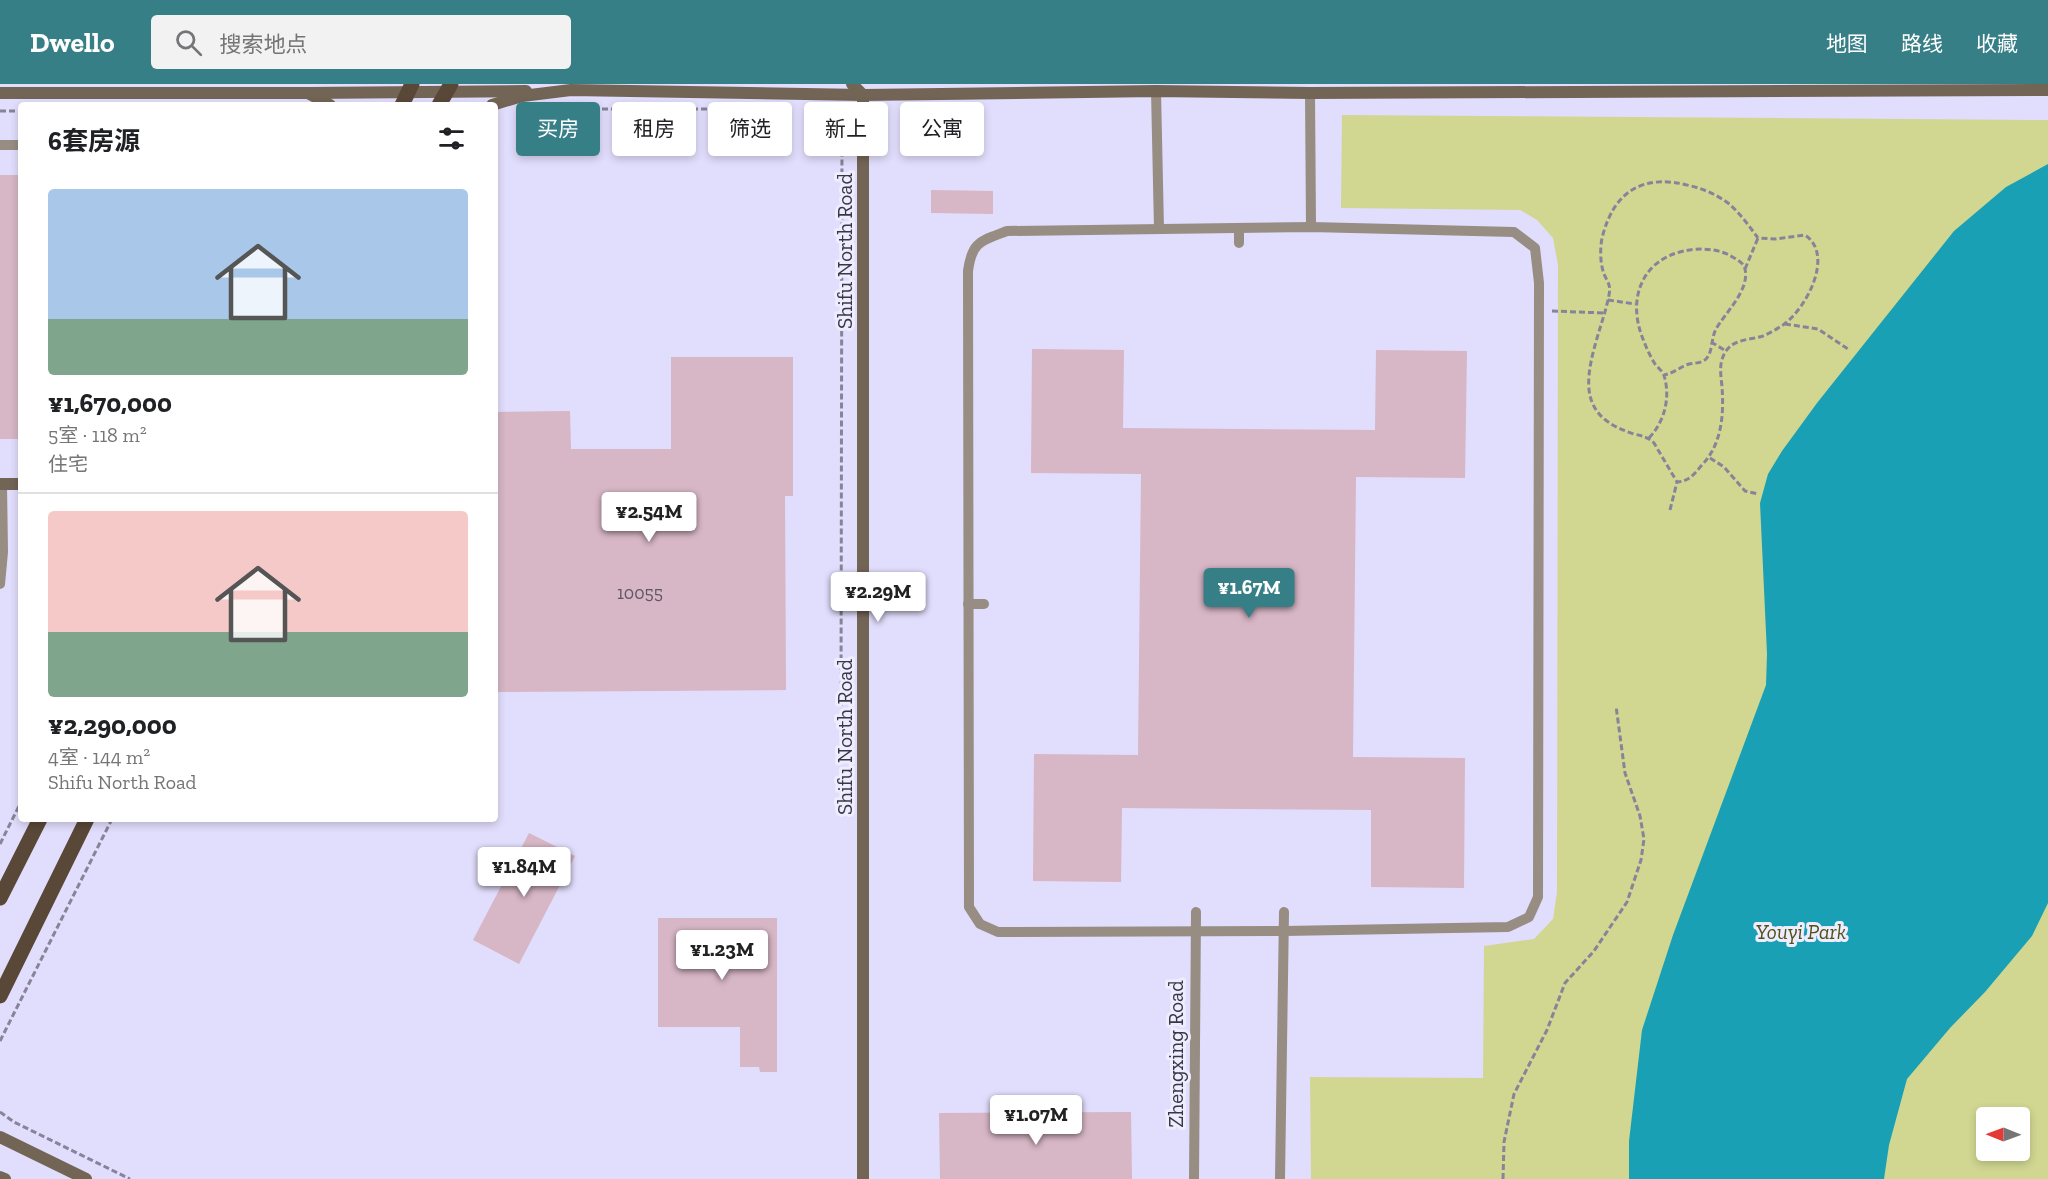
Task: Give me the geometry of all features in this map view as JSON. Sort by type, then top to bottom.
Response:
[{"type":"main road","points":[[852,84],[863,95]]},
{"type":"main road","points":[[0,93],[445,94],[571,90],[863,95],[1310,89],[2048,90]]},
{"type":"main road","points":[[498,103],[522,96],[571,90]]},
{"type":"main road","points":[[308,93],[324,102]]},
{"type":"main road","name":"Shifu North Road","points":[[863,95],[863,1179]]},
{"type":"main road","points":[[1,484],[18,484]]},
{"type":"main road","points":[[0,898],[38,822]]},
{"type":"main road","points":[[0,996],[86,822]]},
{"type":"main road","points":[[0,1137],[86,1179]]},
{"type":"main road","points":[[0,1177],[4,1179]]},
{"type":"lane","points":[[1310,89],[1311,227]]},
{"type":"lane","points":[[1156,91],[1159,229]]},
{"type":"lane","points":[[0,145],[18,145]]},
{"type":"lane","points":[[1311,227],[1514,232],[1535,248],[1539,283],[1538,897],[1529,917],[1508,927],[1285,931],[998,932],[980,924],[969,906],[968,271],[970,252],[980,241],[1007,231],[1239,228],[1311,227]]},
{"type":"lane","points":[[1239,228],[1239,243]]},
{"type":"lane","points":[[0,584],[3,552],[1,484]]},
{"type":"lane","points":[[968,603],[984,604]]},
{"type":"lane","name":"Zhengxing Road","points":[[1194,1179],[1196,912]]},
{"type":"lane","points":[[1280,1179],[1284,912]]},
{"type":"path","points":[[600,109],[708,109]]},
{"type":"path","points":[[0,111],[18,111]]},
{"type":"path","points":[[841,708],[842,156]]},
{"type":"path","points":[[1670,510],[1677,482],[1649,438],[1605,420],[1592,403],[1588,385],[1610,283],[1605,275],[1601,256],[1604,231],[1615,208],[1631,189],[1645,183],[1676,181],[1709,192],[1728,203],[1758,238],[1775,239],[1805,235],[1813,240],[1817,267],[1810,292],[1800,309],[1785,324],[1764,335],[1733,344],[1726,351],[1720,372],[1722,423],[1710,458],[1692,477],[1677,482]]},
{"type":"path","points":[[1664,375],[1671,374],[1686,365],[1704,362],[1708,357],[1715,331],[1740,296],[1745,280],[1745,269],[1758,238]]},
{"type":"path","points":[[1649,438],[1660,426],[1664,414],[1666,386],[1664,375],[1655,364],[1642,337],[1635,304],[1638,290],[1647,274],[1654,263],[1665,256],[1691,249],[1720,251],[1742,263],[1745,269]]},
{"type":"path","points":[[1608,300],[1635,304]]},
{"type":"path","points":[[1539,310],[1604,313]]},
{"type":"path","points":[[1785,324],[1818,329],[1848,349]]},
{"type":"path","points":[[1711,342],[1726,351]]},
{"type":"path","points":[[1710,458],[1724,467],[1745,491],[1758,494]]},
{"type":"path","points":[[1503,1179],[1504,1142],[1515,1094],[1546,1030],[1565,983],[1594,951],[1627,902],[1641,860],[1644,839],[1640,816],[1625,774],[1616,706]]},
{"type":"path","points":[[0,844],[18,808]]},
{"type":"path","points":[[0,1041],[110,822]]},
{"type":"path","points":[[0,1112],[14,1122],[130,1179]]},
{"type":"green space","name":"Youyi Park","points":[[1342,115],[2048,120],[2048,1179],[1311,1179],[1310,1077],[1483,1078],[1484,946],[1534,939],[1553,919],[1557,892],[1558,265],[1553,238],[1537,220],[1520,210],[1341,208]]},
{"type":"water","points":[[2048,164],[2048,903],[2032,936],[1907,1079],[1889,1145],[1884,1179],[1629,1179],[1629,1141],[1642,1030],[1673,935],[1766,685],[1767,654],[1760,503],[1768,474],[1817,403],[1954,231],[2006,187]]},
{"type":"building","points":[[0,175],[18,175],[18,439],[0,439]]},
{"type":"building","points":[[931,190],[993,191],[993,214],[931,213]]},
{"type":"building","points":[[1032,349],[1124,350],[1123,428],[1375,430],[1376,350],[1467,351],[1465,478],[1356,477],[1353,757],[1465,758],[1464,888],[1371,887],[1371,810],[1122,808],[1121,882],[1033,881],[1034,754],[1138,755],[1141,474],[1031,473]]},
{"type":"building","points":[[671,357],[793,357],[793,496],[785,496],[786,690],[498,692],[498,412],[570,411],[571,449],[671,449]]},
{"type":"building","points":[[529,833],[575,856],[519,964],[473,940]]},
{"type":"building","points":[[658,918],[777,918],[777,1072],[760,1072],[759,1067],[740,1067],[740,1027],[658,1027]]},
{"type":"building","points":[[1131,1112],[1132,1179],[940,1179],[939,1113]]}]
